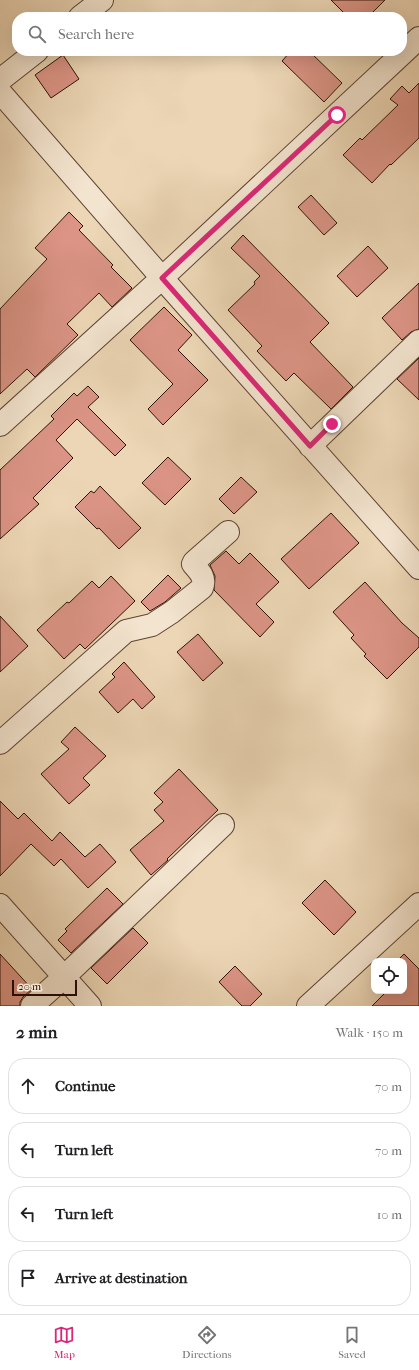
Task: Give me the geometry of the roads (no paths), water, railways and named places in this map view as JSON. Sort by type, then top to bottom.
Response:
[{"type":"street","points":[[86,12],[102,0]]},
{"type":"street","points":[[407,49],[419,38]]},
{"type":"street","points":[[0,80],[31,56]]},
{"type":"street","points":[[0,425],[162,278],[400,56]]},
{"type":"street","points":[[0,92],[162,278],[419,568]]},
{"type":"street","points":[[310,446],[419,340]]},
{"type":"street","points":[[0,743],[126,631],[152,625],[172,612],[202,588],[204,582],[202,574],[193,564],[228,532]]},
{"type":"street","points":[[32,1006],[223,825]]},
{"type":"street","points":[[308,1006],[419,904]]},
{"type":"street","points":[[0,905],[90,1006]]}]
